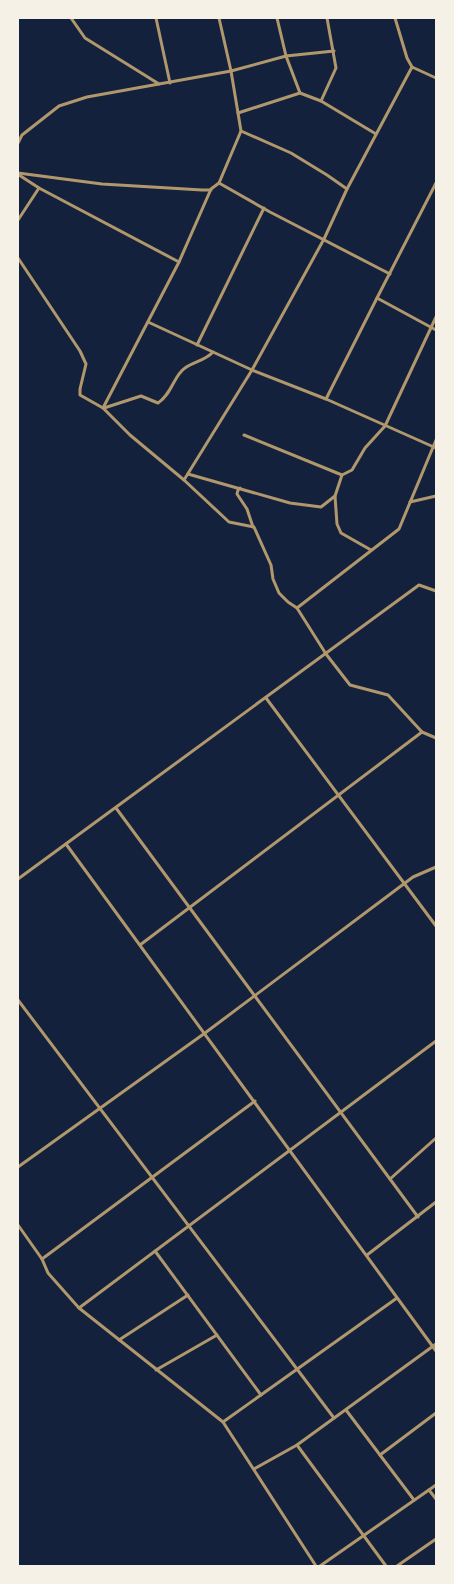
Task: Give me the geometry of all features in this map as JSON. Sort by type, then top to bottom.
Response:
[{"type":"street","points":[[71,18],[85,38],[159,84]]},
{"type":"street","points":[[156,18],[170,82]]},
{"type":"street","points":[[103,408],[179,262],[211,190],[219,183],[241,131],[231,71],[219,18]]},
{"type":"street","points":[[277,18],[286,56],[300,93]]},
{"type":"street","points":[[321,101],[336,68],[327,18]]},
{"type":"street","points":[[395,18],[407,58],[412,67],[436,78]]},
{"type":"street","points":[[18,143],[22,135],[60,106],[86,97],[231,71],[286,56],[334,50]]},
{"type":"street","points":[[184,480],[252,370],[324,239],[347,189],[412,67]]},
{"type":"street","points":[[238,113],[300,93],[321,101],[376,134]]},
{"type":"street","points":[[241,131],[291,153],[347,189]]},
{"type":"street","points":[[18,174],[102,184],[211,190]]},
{"type":"street","points":[[18,174],[39,188],[179,262]]},
{"type":"street","points":[[219,183],[390,274]]},
{"type":"street","points":[[326,399],[436,183]]},
{"type":"street","points":[[18,220],[39,188]]},
{"type":"street","points":[[197,345],[264,208]]},
{"type":"street","points":[[18,258],[76,344],[86,364],[80,395],[103,408],[130,435],[184,480],[229,522],[254,527]]},
{"type":"street","points":[[376,298],[436,330]]},
{"type":"street","points":[[371,550],[341,533],[338,524],[335,496],[342,475],[352,470],[365,448],[385,426],[436,318]]},
{"type":"street","points":[[148,322],[252,370],[326,399],[435,448]]},
{"type":"street","points":[[103,408],[141,396],[158,403],[164,399],[184,368],[208,357],[212,352]]},
{"type":"street","points":[[244,435],[342,475]]},
{"type":"street","points":[[297,608],[399,529],[435,448],[436,440]]},
{"type":"street","points":[[188,474],[290,503],[321,507],[335,496]]},
{"type":"street","points":[[240,488],[238,494],[248,510],[271,565],[279,593],[297,608],[326,654],[350,686],[388,695],[422,732],[436,738]]},
{"type":"street","points":[[410,502],[436,496]]},
{"type":"street","points":[[18,879],[419,585],[436,590]]},
{"type":"street","points":[[266,698],[436,926]]},
{"type":"street","points":[[140,945],[422,732]]},
{"type":"street","points":[[116,808],[418,1218]]},
{"type":"street","points":[[66,844],[397,1298],[435,1345],[436,1351]]},
{"type":"street","points":[[18,1168],[205,1034],[254,995],[413,877],[436,867]]},
{"type":"street","points":[[18,1000],[334,1418]]},
{"type":"street","points":[[79,1308],[436,1041]]},
{"type":"street","points":[[42,1259],[255,1101]]},
{"type":"street","points":[[390,1179],[436,1138]]},
{"type":"street","points":[[367,1255],[418,1218],[436,1202]]},
{"type":"street","points":[[18,1225],[42,1259],[48,1273],[79,1308],[223,1422],[318,1566],[436,1485]]},
{"type":"street","points":[[155,1250],[260,1395]]},
{"type":"street","points":[[119,1340],[188,1295]]},
{"type":"street","points":[[223,1422],[397,1298]]},
{"type":"street","points":[[156,1370],[217,1335]]},
{"type":"street","points":[[254,1469],[297,1445],[435,1345]]},
{"type":"street","points":[[346,1410],[414,1500]]},
{"type":"street","points":[[380,1455],[436,1413]]},
{"type":"street","points":[[297,1445],[386,1566]]},
{"type":"street","points":[[429,1490],[436,1500]]},
{"type":"street","points":[[397,1566],[436,1539]]}]
